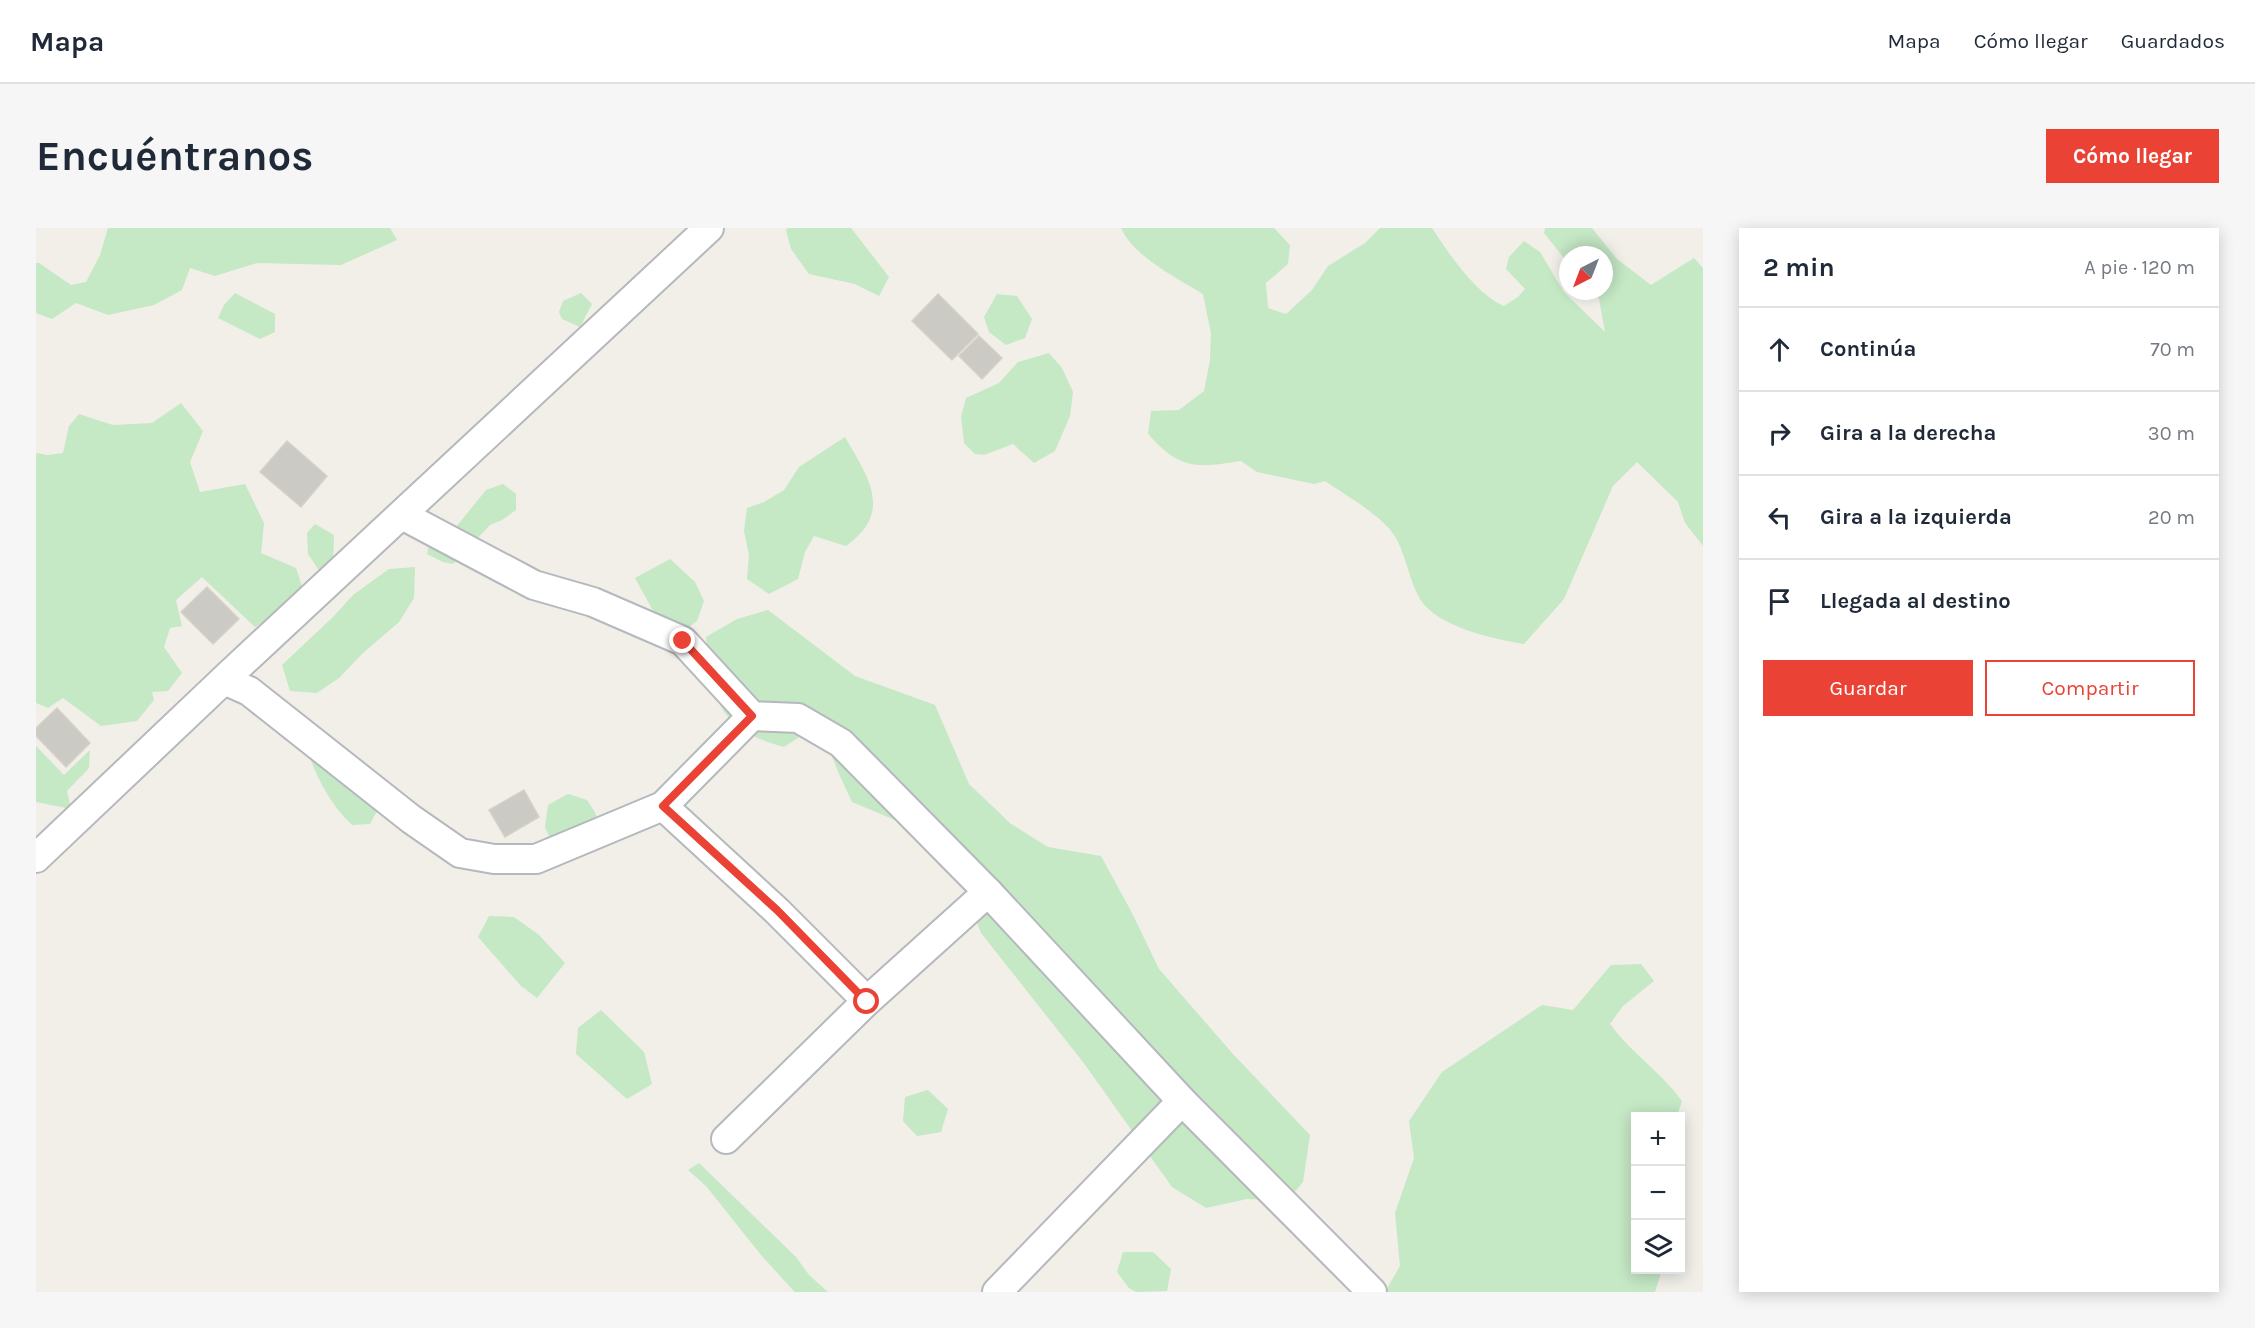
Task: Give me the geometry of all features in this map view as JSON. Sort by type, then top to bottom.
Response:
[{"type":"street","points":[[36,858],[709,228]]},
{"type":"street","points":[[402,515],[534,585],[593,602],[683,641],[752,716],[798,718],[841,743],[988,892],[1182,1101],[1372,1292]]},
{"type":"street","points":[[224,680],[249,691],[411,819],[460,853],[494,859],[536,859],[663,806],[752,716]]},
{"type":"street","points":[[663,806],[777,910],[867,1002]]},
{"type":"street","points":[[726,1139],[867,1002],[988,892]]},
{"type":"street","points":[[997,1292],[1182,1101]]},
{"type":"green space","points":[[108,228],[390,228],[397,240],[341,265],[257,263],[215,276],[190,268],[182,290],[154,305],[108,315],[76,303],[52,319],[36,313],[36,263],[71,285],[86,282],[100,255]]},
{"type":"green space","points":[[788,228],[851,228],[889,277],[879,296],[855,284],[809,274],[791,249],[786,230]]},
{"type":"green space","points":[[1121,228],[1274,228],[1290,245],[1288,264],[1266,283],[1268,308],[1286,314],[1312,290],[1328,266],[1365,243],[1380,228],[1432,228],[1473,283],[1504,306],[1518,297],[1525,289],[1506,269],[1509,257],[1524,241],[1540,252],[1559,284],[1559,300],[1572,300],[1605,332],[1599,300],[1613,300],[1613,254],[1651,285],[1694,258],[1703,268],[1703,546],[1685,523],[1678,502],[1637,462],[1613,486],[1564,599],[1524,644],[1497,639],[1452,624],[1428,609],[1420,599],[1398,542],[1381,520],[1325,481],[1314,484],[1257,472],[1241,461],[1212,465],[1190,464],[1170,454],[1148,434],[1151,411],[1179,410],[1204,391],[1210,360],[1211,334],[1203,294],[1169,274],[1127,239]]},
{"type":"green space","points":[[1545,228],[1592,228],[1607,246],[1559,246],[1559,252],[1544,233]]},
{"type":"green space","points":[[235,293],[275,314],[275,332],[260,339],[218,318],[224,305]]},
{"type":"green space","points":[[581,293],[592,304],[580,327],[562,319],[559,312],[563,301]]},
{"type":"green space","points":[[997,294],[1017,296],[1032,319],[1025,338],[1006,345],[989,332],[984,317]]},
{"type":"green space","points":[[1049,353],[1062,368],[1073,392],[1070,416],[1055,451],[1034,463],[1013,444],[984,455],[975,454],[964,443],[961,417],[966,398],[999,383],[1018,362]]},
{"type":"green space","points":[[181,403],[203,431],[190,462],[200,492],[245,484],[264,523],[261,553],[296,568],[306,598],[255,627],[202,577],[176,600],[182,626],[170,628],[164,647],[182,673],[168,691],[152,692],[154,700],[137,721],[101,726],[63,698],[48,708],[36,703],[36,453],[48,455],[63,453],[69,426],[79,414],[113,425],[152,423]]},
{"type":"green space","points":[[845,437],[868,480],[873,507],[869,520],[861,533],[846,546],[814,536],[805,552],[798,579],[769,594],[747,579],[749,555],[744,531],[747,508],[764,502],[784,490],[799,467]]},
{"type":"green space","points":[[503,484],[516,494],[516,510],[490,525],[453,564],[427,554],[431,536],[456,527],[486,490]]},
{"type":"green space","points":[[315,524],[334,535],[333,565],[320,572],[308,554],[307,533]]},
{"type":"green space","points":[[670,559],[695,582],[704,601],[697,621],[679,634],[656,616],[635,578]]},
{"type":"green space","points":[[415,567],[414,598],[399,622],[363,653],[339,678],[317,693],[290,691],[282,665],[353,595],[389,569]]},
{"type":"green space","points":[[768,610],[855,676],[935,705],[969,784],[1011,824],[1048,847],[1101,856],[1159,969],[1233,1054],[1310,1135],[1303,1182],[1287,1201],[1247,1199],[1206,1208],[1172,1187],[1083,1062],[981,933],[962,884],[902,823],[852,802],[826,741],[813,728],[784,747],[762,740],[732,721],[722,709],[716,695],[711,678],[706,637],[737,619]]},
{"type":"green space","points":[[36,746],[64,775],[90,750],[89,768],[67,791],[71,809],[36,802]]},
{"type":"green space","points":[[309,755],[382,802],[370,824],[352,825],[345,818],[326,793]]},
{"type":"green space","points":[[568,794],[587,800],[596,814],[594,834],[554,848],[545,827],[548,805]]},
{"type":"green space","points":[[489,916],[514,917],[539,935],[565,963],[537,998],[521,986],[478,937]]},
{"type":"green space","points":[[1641,964],[1654,981],[1623,1006],[1610,1024],[1682,1101],[1678,1112],[1631,1112],[1631,1274],[1661,1274],[1655,1292],[1385,1292],[1400,1266],[1395,1213],[1414,1158],[1409,1121],[1442,1072],[1542,1005],[1573,1010],[1611,965]]},
{"type":"green space","points":[[601,1010],[644,1052],[652,1084],[627,1099],[576,1054],[578,1028]]},
{"type":"green space","points":[[928,1090],[948,1109],[941,1132],[917,1136],[903,1121],[905,1097]]},
{"type":"green space","points":[[699,1163],[796,1257],[809,1275],[828,1292],[795,1292],[761,1255],[706,1186],[688,1170]]},
{"type":"green space","points":[[1123,1252],[1153,1252],[1171,1269],[1167,1291],[1136,1292],[1129,1288],[1117,1272]]},
{"type":"building","points":[[938,294],[978,334],[952,360],[912,321]]},
{"type":"building","points":[[979,336],[1002,358],[982,379],[959,356]]},
{"type":"building","points":[[287,441],[327,476],[301,507],[260,472]]},
{"type":"building","points":[[207,587],[239,619],[213,644],[181,612]]},
{"type":"building","points":[[57,708],[90,743],[66,767],[36,736],[36,728]]},
{"type":"building","points":[[524,790],[539,817],[505,837],[489,810]]},
{"type":"route","points":[[683,641],[752,716],[663,806],[701,838],[777,910],[867,1002]]}]
